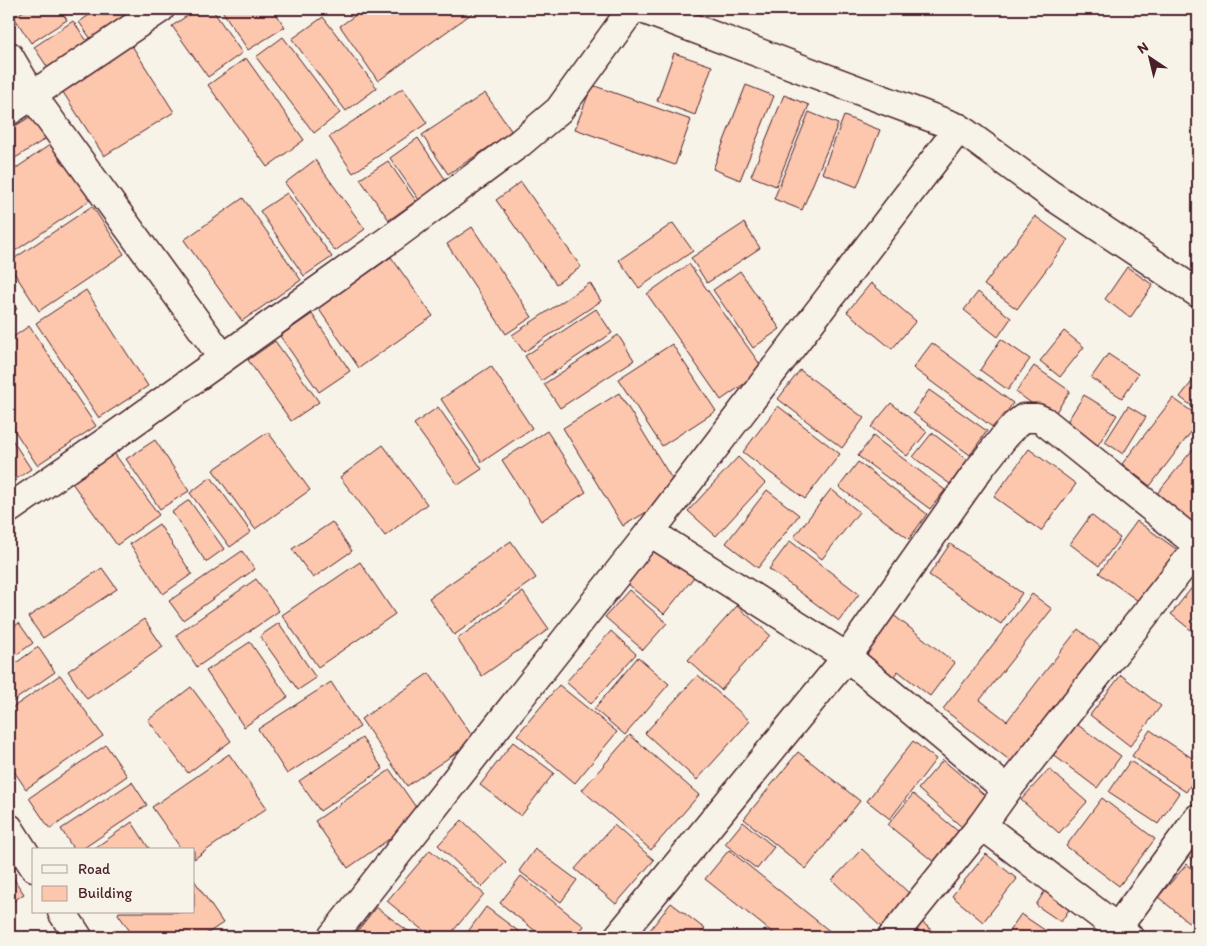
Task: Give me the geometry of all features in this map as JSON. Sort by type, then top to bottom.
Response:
[{"type":"street","points":[[9,111],[160,9]]},
{"type":"street","points":[[9,509],[405,228],[520,143],[559,110],[632,9]]},
{"type":"street","points":[[642,9],[959,128],[1051,195],[1198,293]]},
{"type":"street","points":[[9,56],[32,95],[223,358]]},
{"type":"street","points":[[332,937],[650,532],[959,128]]},
{"type":"street","points":[[618,937],[847,657],[979,470],[1015,425],[1024,418],[1037,418],[1044,421],[1198,546],[1007,790],[982,825],[892,937]]},
{"type":"street","points":[[650,532],[847,657],[1007,790]]},
{"type":"street","points":[[982,825],[1123,933],[1198,818]]},
{"type":"street","points":[[9,828],[32,864]]},
{"type":"street","points":[[63,914],[78,937]]},
{"type":"building","points":[[27,9],[60,9],[67,20],[31,43],[14,17]]},
{"type":"building","points":[[98,9],[139,9],[93,42],[79,22]]},
{"type":"building","points":[[197,9],[212,9],[242,53],[208,77],[172,26]]},
{"type":"building","points":[[221,9],[273,9],[285,27],[248,50]]},
{"type":"building","points":[[364,9],[478,9],[378,81],[340,26]]},
{"type":"building","points":[[323,17],[377,88],[346,111],[292,39]]},
{"type":"building","points":[[73,21],[87,41],[48,68],[34,47]]},
{"type":"building","points":[[283,37],[340,113],[314,133],[256,57]]},
{"type":"building","points":[[129,41],[174,112],[104,156],[59,86]]},
{"type":"building","points":[[674,53],[712,66],[695,115],[657,101]]},
{"type":"building","points":[[246,58],[304,140],[267,167],[208,85]]},
{"type":"building","points":[[592,85],[691,120],[675,165],[575,129]]},
{"type":"building","points":[[746,85],[774,96],[740,180],[713,169]]},
{"type":"building","points":[[403,88],[427,123],[353,173],[329,137]]},
{"type":"building","points":[[485,93],[512,132],[448,174],[422,135]]},
{"type":"building","points":[[784,95],[809,105],[776,186],[751,176]]},
{"type":"building","points":[[809,112],[838,124],[802,210],[774,199]]},
{"type":"building","points":[[36,113],[50,136],[9,162],[9,130]]},
{"type":"building","points":[[844,116],[880,130],[857,187],[822,173]]},
{"type":"building","points":[[418,138],[447,182],[419,200],[390,158]]},
{"type":"building","points":[[54,142],[92,199],[9,255],[9,173]]},
{"type":"building","points":[[315,160],[365,229],[335,251],[285,183]]},
{"type":"building","points":[[388,161],[416,201],[389,220],[360,179]]},
{"type":"building","points":[[521,182],[581,267],[556,284],[496,200]]},
{"type":"building","points":[[287,193],[332,257],[304,276],[260,211]]},
{"type":"building","points":[[243,198],[301,280],[242,321],[184,240]]},
{"type":"building","points":[[92,206],[124,254],[39,311],[9,265],[9,262]]},
{"type":"building","points":[[1035,216],[1068,240],[1017,309],[984,285]]},
{"type":"building","points":[[673,223],[693,251],[639,288],[619,260]]},
{"type":"building","points":[[744,223],[760,248],[707,283],[691,258]]},
{"type":"building","points":[[472,227],[532,317],[506,334],[447,244]]},
{"type":"building","points":[[391,257],[433,316],[359,368],[318,308]]},
{"type":"building","points":[[689,264],[764,370],[721,400],[647,294]]},
{"type":"building","points":[[1127,267],[1153,285],[1130,318],[1105,299]]},
{"type":"building","points":[[740,271],[780,329],[753,348],[713,290]]},
{"type":"building","points":[[590,283],[601,301],[524,352],[512,335]]},
{"type":"building","points":[[871,283],[916,321],[892,349],[847,312]]},
{"type":"building","points":[[86,290],[148,386],[99,418],[36,323]]},
{"type":"building","points":[[978,292],[1011,318],[998,337],[964,310]]},
{"type":"building","points":[[9,296],[17,309],[9,314]]},
{"type":"building","points":[[596,309],[612,333],[541,381],[525,356]]},
{"type":"building","points":[[312,314],[350,371],[319,392],[280,336]]},
{"type":"building","points":[[29,326],[96,426],[37,465],[9,422],[9,340]]},
{"type":"building","points":[[1064,331],[1084,347],[1060,377],[1040,361]]},
{"type":"building","points":[[618,335],[634,360],[560,408],[544,384]]},
{"type":"building","points":[[1001,339],[1030,359],[1008,390],[980,370]]},
{"type":"building","points":[[275,341],[319,402],[291,421],[248,360]]},
{"type":"building","points":[[932,343],[1013,403],[995,429],[913,368]]},
{"type":"building","points":[[672,344],[716,411],[662,446],[618,379]]},
{"type":"building","points":[[1108,354],[1138,374],[1122,398],[1091,378]]},
{"type":"building","points":[[491,366],[532,428],[482,462],[441,399]]},
{"type":"building","points":[[1034,366],[1070,391],[1052,418],[1016,392]]},
{"type":"building","points":[[800,370],[864,418],[842,448],[778,399]]},
{"type":"building","points":[[1198,374],[1198,411],[1180,397]]},
{"type":"building","points":[[929,390],[987,431],[970,455],[913,413]]},
{"type":"building","points":[[619,393],[680,492],[623,526],[563,428]]},
{"type":"building","points":[[1084,395],[1117,415],[1096,448],[1063,428]]},
{"type":"building","points":[[1173,398],[1198,416],[1198,423],[1150,486],[1122,464]]},
{"type":"building","points":[[891,403],[927,432],[907,456],[871,427]]},
{"type":"building","points":[[778,406],[840,454],[805,499],[743,452]]},
{"type":"building","points":[[1128,406],[1146,417],[1123,454],[1105,442]]},
{"type":"building","points":[[438,407],[482,469],[458,485],[414,424]]},
{"type":"building","points":[[547,431],[586,492],[541,521],[502,460]]},
{"type":"building","points":[[268,432],[310,490],[255,529],[213,470]]},
{"type":"building","points":[[932,433],[968,460],[950,484],[913,457]]},
{"type":"building","points":[[9,435],[31,469],[9,484]]},
{"type":"building","points":[[873,436],[945,490],[930,509],[858,456]]},
{"type":"building","points":[[155,440],[189,491],[160,509],[126,459]]},
{"type":"building","points":[[1198,443],[1198,528],[1155,496]]},
{"type":"building","points":[[383,445],[427,504],[385,536],[340,477]]},
{"type":"building","points":[[1029,449],[1076,484],[1041,531],[994,497]]},
{"type":"building","points":[[114,453],[159,515],[117,545],[72,483]]},
{"type":"building","points":[[738,457],[765,483],[716,536],[688,511]]},
{"type":"building","points":[[858,462],[927,514],[909,539],[839,487]]},
{"type":"building","points":[[211,477],[251,532],[230,547],[190,493]]},
{"type":"building","points":[[831,489],[859,512],[822,559],[794,537]]},
{"type":"building","points":[[767,490],[799,515],[758,568],[726,543]]},
{"type":"building","points":[[189,500],[224,549],[206,562],[172,512]]},
{"type":"building","points":[[1091,515],[1120,538],[1099,566],[1070,544]]},
{"type":"building","points":[[1137,521],[1179,551],[1141,603],[1099,573]]},
{"type":"building","points":[[332,522],[352,551],[313,578],[292,549]]},
{"type":"building","points":[[159,524],[192,574],[163,594],[130,544]]},
{"type":"building","points":[[511,541],[536,578],[454,635],[429,598]]},
{"type":"building","points":[[790,541],[859,594],[839,621],[769,569]]},
{"type":"building","points":[[950,544],[1022,593],[1001,624],[929,575]]},
{"type":"building","points":[[658,546],[695,576],[664,614],[627,584]]},
{"type":"building","points":[[242,551],[255,569],[183,620],[169,601]]},
{"type":"building","points":[[360,562],[395,614],[318,667],[282,615]]},
{"type":"building","points":[[102,568],[117,589],[43,638],[28,617]]},
{"type":"building","points":[[256,579],[279,611],[197,667],[176,635]]},
{"type":"building","points":[[1198,580],[1198,623],[1192,631],[1171,614]]},
{"type":"building","points":[[629,590],[667,623],[643,650],[605,617]]},
{"type":"building","points":[[523,592],[549,629],[482,676],[457,639]]},
{"type":"building","points":[[1032,594],[1052,609],[980,700],[1007,721],[1078,629],[1102,648],[1012,762],[943,709]]},
{"type":"building","points":[[9,606],[14,614],[9,618]]},
{"type":"building","points":[[737,606],[770,635],[721,690],[688,660]]},
{"type":"building","points":[[892,614],[955,663],[930,696],[898,671],[893,677],[862,653]]},
{"type":"building","points":[[144,619],[163,647],[87,699],[68,671]]},
{"type":"building","points":[[19,623],[33,643],[9,660],[9,630]]},
{"type":"building","points":[[279,623],[316,678],[298,690],[260,636]]},
{"type":"building","points":[[611,631],[636,654],[591,704],[566,682]]},
{"type":"building","points":[[250,642],[288,697],[244,727],[206,671]]},
{"type":"building","points":[[38,647],[55,672],[9,704],[9,668]]},
{"type":"building","points":[[638,657],[669,684],[625,735],[594,709]]},
{"type":"building","points":[[429,673],[475,740],[407,786],[361,719]]},
{"type":"building","points":[[60,675],[103,736],[26,789],[9,764],[9,710]]},
{"type":"building","points":[[698,675],[750,721],[697,780],[645,733]]},
{"type":"building","points":[[1121,675],[1161,706],[1130,746],[1090,715]]},
{"type":"building","points":[[331,682],[360,727],[287,774],[258,729]]},
{"type":"building","points":[[559,685],[617,732],[575,783],[517,735]]},
{"type":"building","points":[[191,687],[231,741],[188,773],[148,720]]},
{"type":"building","points":[[1075,723],[1121,756],[1097,788],[1052,754]]},
{"type":"building","points":[[1150,730],[1198,762],[1198,774],[1186,792],[1132,756]]},
{"type":"building","points":[[630,735],[699,795],[651,850],[582,790]]},
{"type":"building","points":[[362,738],[383,769],[320,811],[299,781]]},
{"type":"building","points":[[913,741],[936,759],[890,819],[867,801]]},
{"type":"building","points":[[513,742],[554,773],[521,816],[480,785]]},
{"type":"building","points":[[106,745],[127,776],[50,829],[29,798]]},
{"type":"building","points":[[798,752],[860,801],[806,869],[744,819]]},
{"type":"building","points":[[229,754],[267,808],[195,858],[195,848],[181,848],[152,807]]},
{"type":"building","points":[[943,760],[989,799],[963,828],[918,789]]},
{"type":"building","points":[[1130,761],[1179,793],[1158,824],[1109,792]]},
{"type":"building","points":[[1049,769],[1087,802],[1059,833],[1021,800]]},
{"type":"building","points":[[390,770],[422,816],[348,868],[315,821]]},
{"type":"building","points":[[132,782],[147,805],[84,848],[73,848],[61,829]]},
{"type":"building","points":[[913,794],[959,832],[934,862],[888,825]]},
{"type":"building","points":[[1102,798],[1155,839],[1119,886],[1066,846]]},
{"type":"building","points":[[462,820],[506,862],[482,887],[438,845]]},
{"type":"building","points":[[132,822],[149,848],[95,848]]},
{"type":"building","points":[[743,822],[774,847],[757,869],[725,844]]},
{"type":"building","points":[[614,825],[654,860],[616,904],[575,869]]},
{"type":"building","points":[[1198,842],[1198,865],[1187,855]]},
{"type":"building","points":[[535,849],[577,880],[561,902],[519,871]]},
{"type":"building","points":[[862,849],[911,895],[881,927],[832,880]]},
{"type":"building","points":[[430,850],[484,894],[448,937],[431,937],[387,901]]},
{"type":"building","points":[[729,850],[837,937],[778,937],[705,879]]},
{"type":"building","points":[[986,854],[1017,879],[983,922],[952,896]]},
{"type":"building","points":[[1187,864],[1198,874],[1198,930],[1158,897]]},
{"type":"building","points":[[9,872],[24,894],[9,904]]},
{"type":"building","points":[[521,876],[584,926],[575,937],[543,937],[500,903]]},
{"type":"building","points":[[195,881],[223,923],[202,937],[134,937],[118,914],[195,914]]},
{"type":"building","points":[[1046,889],[1072,905],[1061,922],[1036,905]]},
{"type":"building","points":[[671,903],[705,929],[698,937],[659,937],[650,930]]},
{"type":"building","points":[[376,907],[416,937],[358,937],[355,934]]},
{"type":"building","points":[[486,907],[526,937],[464,937]]},
{"type":"building","points":[[1021,914],[1049,933],[1046,937],[1005,937]]},
{"type":"building","points":[[922,922],[940,937],[908,937]]}]
